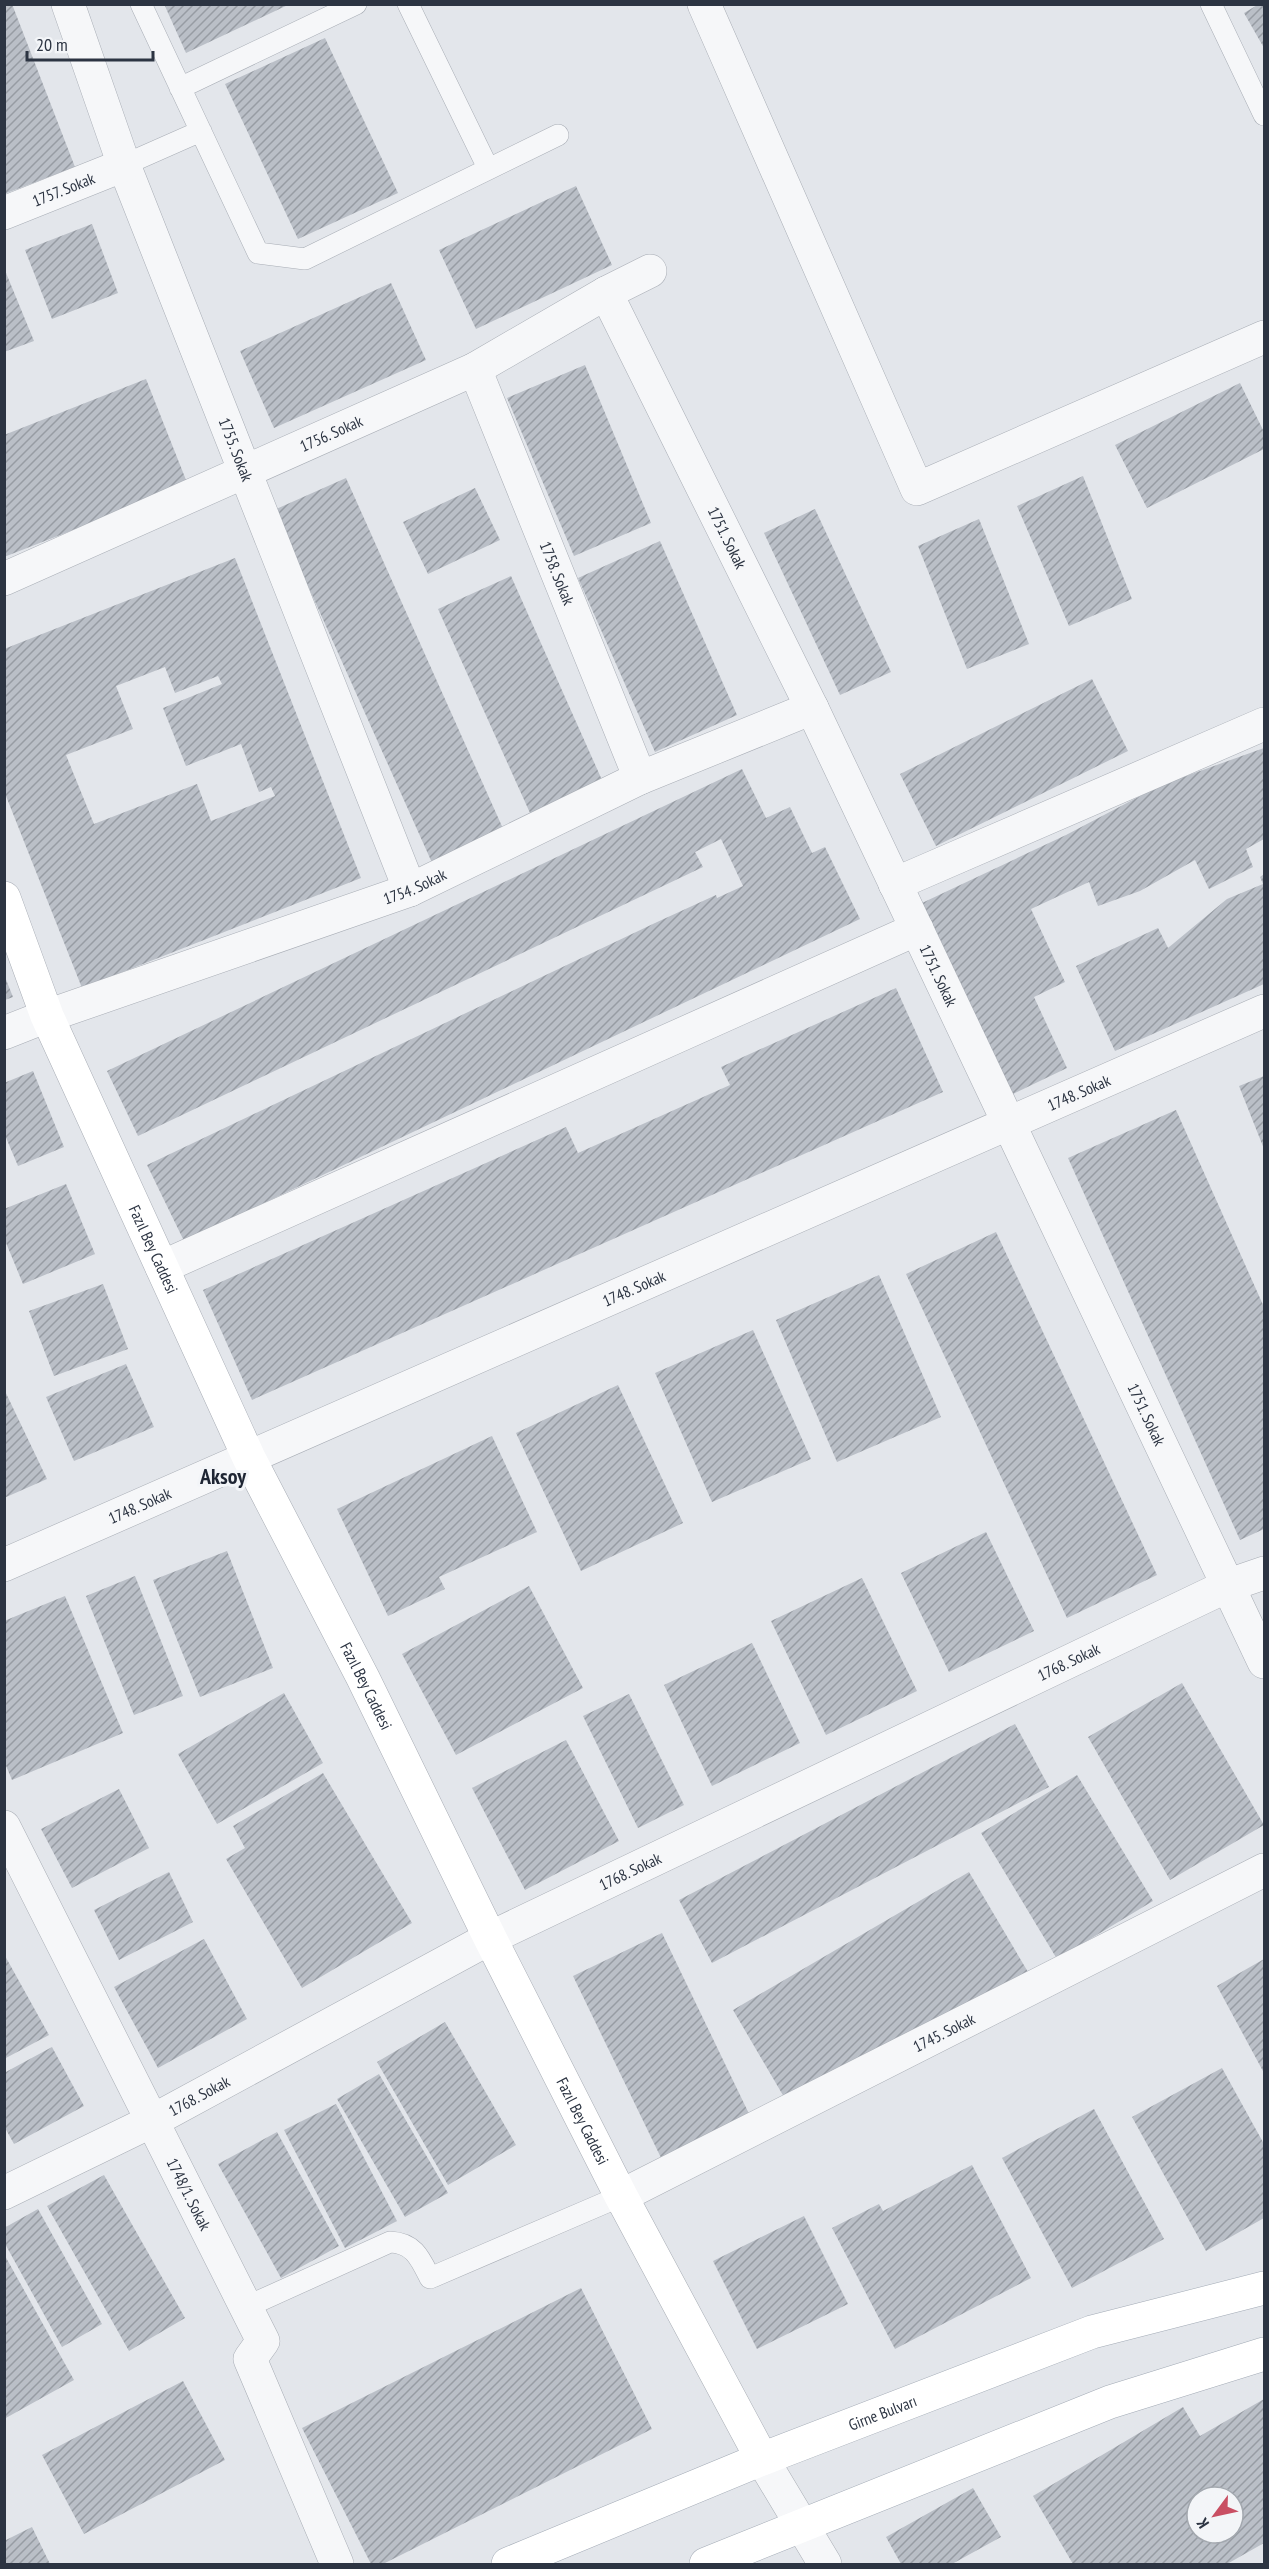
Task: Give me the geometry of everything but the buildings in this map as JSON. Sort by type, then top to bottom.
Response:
[{"type":"street","name":"1755. Sokak","points":[[68,4],[124,165],[410,890]]},
{"type":"street","points":[[704,4],[917,489],[1264,337]]},
{"type":"street","name":"1757. Sokak","points":[[4,213],[124,165]]},
{"type":"street","name":"1756. Sokak","points":[[4,579],[475,369],[606,293],[650,271]]},
{"type":"street","name":"1751. Sokak","points":[[606,293],[812,708],[1264,1662]]},
{"type":"street","name":"1758. Sokak","points":[[475,369],[640,778]]},
{"type":"street","name":"1754. Sokak","points":[[4,1033],[410,890],[640,778],[812,708]]},
{"type":"street","points":[[895,884],[1264,724]]},
{"type":"street","name":"Fazıl Bey Caddesi","points":[[4,898],[47,1016],[249,1458],[363,1678],[490,1938],[621,2196],[762,2459]]},
{"type":"street","points":[[162,1267],[917,929]]},
{"type":"street","name":"1748. Sokak","points":[[4,1565],[1264,1011]]},
{"type":"street","name":"1768. Sokak","points":[[4,2193],[154,2120],[490,1938],[1229,1585],[1264,1573]]},
{"type":"street","name":"1748/1. Sokak","points":[[4,1827],[154,2120],[263,2341],[250,2358],[337,2565]]},
{"type":"street","name":"1745. Sokak","points":[[621,2196],[1264,1870]]},
{"type":"street","name":"Girne Bulvarı","points":[[508,2565],[762,2459],[1092,2332],[1264,2288]]},
{"type":"street","points":[[706,2565],[1110,2402],[1264,2354]]},
{"type":"street","points":[[762,2459],[825,2565]]},
{"type":"lane","points":[[141,4],[258,253],[305,259],[558,135]]},
{"type":"lane","points":[[180,88],[356,4]]},
{"type":"lane","points":[[408,4],[488,168]]},
{"type":"lane","points":[[1211,4],[1264,115]]},
{"type":"lane","points":[[124,165],[201,131]]},
{"type":"lane","points":[[246,2307],[390,2242],[402,2243],[410,2247],[417,2254],[430,2278],[621,2196]]},
{"type":"district","name":"Aksoy","points":[[223,1476]]}]
